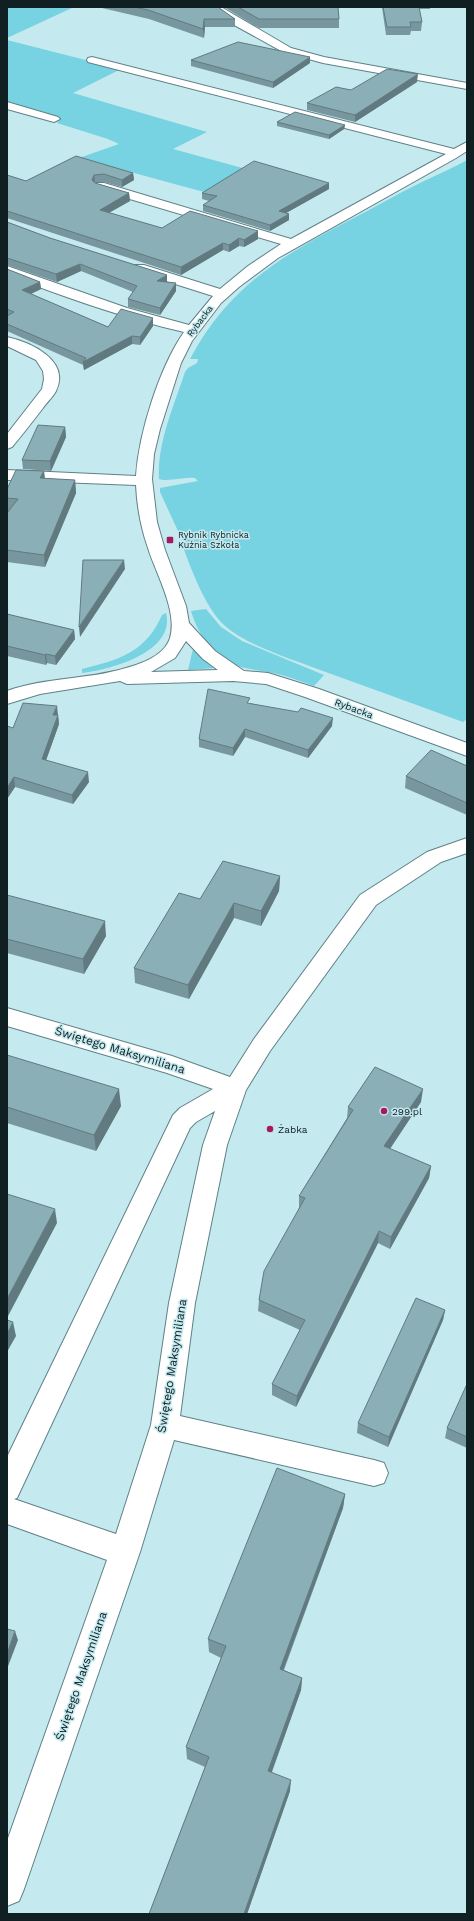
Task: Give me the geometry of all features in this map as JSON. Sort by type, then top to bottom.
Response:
[{"type":"street","points":[[214,7],[240,24],[287,50],[323,60],[467,86]]},
{"type":"street","points":[[92,60],[462,149]]},
{"type":"street","points":[[7,105],[54,119]]},
{"type":"street","name":"Rybacka","points":[[238,675],[209,655],[182,626],[176,604],[150,531],[144,481],[146,450],[159,407],[176,360],[193,330],[222,294],[255,266],[291,243],[462,149]]},
{"type":"street","points":[[100,186],[291,243]]},
{"type":"street","points":[[126,264],[222,294]]},
{"type":"street","points":[[7,270],[99,305],[193,330]]},
{"type":"street","points":[[7,341],[26,348],[46,363],[52,372],[52,380],[49,390],[7,444]]},
{"type":"street","points":[[7,475],[144,481]]},
{"type":"street","points":[[7,698],[49,686],[114,678],[131,674],[154,663],[164,656],[179,638],[182,626]]},
{"type":"street","name":"Rybacka","points":[[114,678],[238,675],[268,679],[467,750]]},
{"type":"street","points":[[7,1488],[181,1122],[188,1115],[235,1088],[262,1045],[368,900],[434,858],[467,845]]},
{"type":"street","name":"Świętego Maksymiliana","points":[[7,1017],[172,1065],[235,1088],[215,1145],[182,1303],[165,1425],[125,1552],[7,1889]]},
{"type":"street","points":[[165,1425],[374,1473]]},
{"type":"street","points":[[7,1510],[125,1552]]},
{"type":"shaded area","points":[[7,7],[74,7],[7,38]]},
{"type":"shaded area","points":[[7,40],[121,69],[73,93],[207,132],[173,149],[257,172],[215,195],[79,158],[119,144],[108,139],[57,123],[61,119],[7,103]]},
{"type":"shaded area","points":[[467,160],[467,719],[463,722],[271,652],[245,640],[224,625],[211,608],[199,587],[182,544],[182,541],[187,540],[184,531],[178,531],[160,492],[160,488],[198,481],[195,478],[167,480],[159,479],[159,465],[163,438],[185,372],[188,368],[197,363],[198,359],[190,359],[205,334],[238,294],[276,263],[298,249],[404,191]]},
{"type":"shaded area","points":[[206,609],[221,627],[242,641],[324,675],[314,686],[273,673],[237,666],[228,662],[208,644],[194,620],[191,611]]},
{"type":"shaded area","points":[[166,613],[166,627],[161,638],[151,648],[124,663],[82,673],[82,669],[119,658],[139,646],[148,638],[162,615]]},
{"type":"shaded area","points":[[193,649],[194,650],[215,668],[188,670]]},
{"type":"building","points":[[134,7],[218,7],[235,19],[204,19],[203,29],[148,10]]},
{"type":"building","points":[[238,7],[338,7],[339,19],[259,19]]},
{"type":"building","points":[[383,7],[419,7],[422,22],[410,22],[411,27],[387,27]]},
{"type":"building","points":[[238,42],[310,57],[273,82],[191,60]]},
{"type":"building","points":[[387,69],[418,74],[355,115],[307,103],[336,87],[351,90]]},
{"type":"building","points":[[295,112],[345,125],[329,135],[277,122]]},
{"type":"building","points":[[76,156],[133,173],[122,180],[104,174],[94,175],[92,180],[95,183],[129,193],[100,210],[162,228],[190,211],[258,231],[244,240],[239,238],[229,245],[223,243],[181,267],[7,211],[7,175],[26,181]]},
{"type":"building","points":[[254,161],[329,183],[279,211],[289,214],[270,225],[203,205],[217,196],[202,193]]},
{"type":"building","points":[[7,222],[50,238],[167,275],[157,281],[176,283],[160,308],[128,299],[137,286],[80,264],[56,274],[7,258]]},
{"type":"building","points":[[7,269],[40,282],[22,290],[108,327],[121,309],[153,318],[140,337],[132,336],[83,362],[86,358],[7,324],[7,316],[14,312],[7,309]]},
{"type":"building","points":[[38,425],[65,427],[50,461],[22,460]]},
{"type":"building","points":[[16,470],[44,471],[40,478],[75,480],[44,555],[7,550],[7,513],[18,499],[7,498],[7,489]]},
{"type":"building","points":[[83,560],[124,560],[79,627]]},
{"type":"building","points":[[7,614],[74,630],[55,656],[7,646]]},
{"type":"building","points":[[208,689],[250,698],[247,703],[298,712],[301,708],[333,718],[308,750],[245,729],[233,748],[199,739]]},
{"type":"building","points":[[23,703],[57,706],[53,715],[58,715],[42,759],[88,772],[72,795],[14,777],[7,788],[7,726],[13,728]]},
{"type":"building","points":[[431,750],[467,766],[467,803],[406,776]]},
{"type":"building","points":[[223,861],[280,876],[261,911],[234,903],[188,985],[134,968],[179,893],[200,899]]},
{"type":"building","points":[[7,895],[105,921],[83,959],[7,939]]},
{"type":"building","points":[[7,1055],[119,1089],[94,1135],[7,1107]]},
{"type":"building","points":[[375,1067],[423,1089],[384,1146],[431,1166],[391,1237],[379,1231],[297,1396],[272,1384],[305,1320],[259,1300],[264,1271],[305,1198],[299,1196],[353,1110],[348,1107]]},
{"type":"building","points":[[7,1194],[55,1209],[7,1299]]},
{"type":"building","points":[[416,1298],[445,1310],[389,1437],[358,1423]]},
{"type":"building","points":[[7,1320],[13,1322],[7,1334]]},
{"type":"building","points":[[467,1384],[467,1437],[447,1428]]},
{"type":"building","points":[[277,1468],[345,1494],[280,1669],[302,1678],[268,1771],[291,1780],[244,1914],[149,1914],[209,1757],[186,1747],[226,1646],[208,1639]]},
{"type":"building","points":[[7,1629],[15,1631],[7,1654]]},
{"type":"place","name":"Rybnik Rybnicka Kuźnia Szkoła","points":[[170,540]]},
{"type":"place","name":"299.pl","points":[[384,1111]]},
{"type":"place","name":"Żabka","points":[[270,1129]]}]
